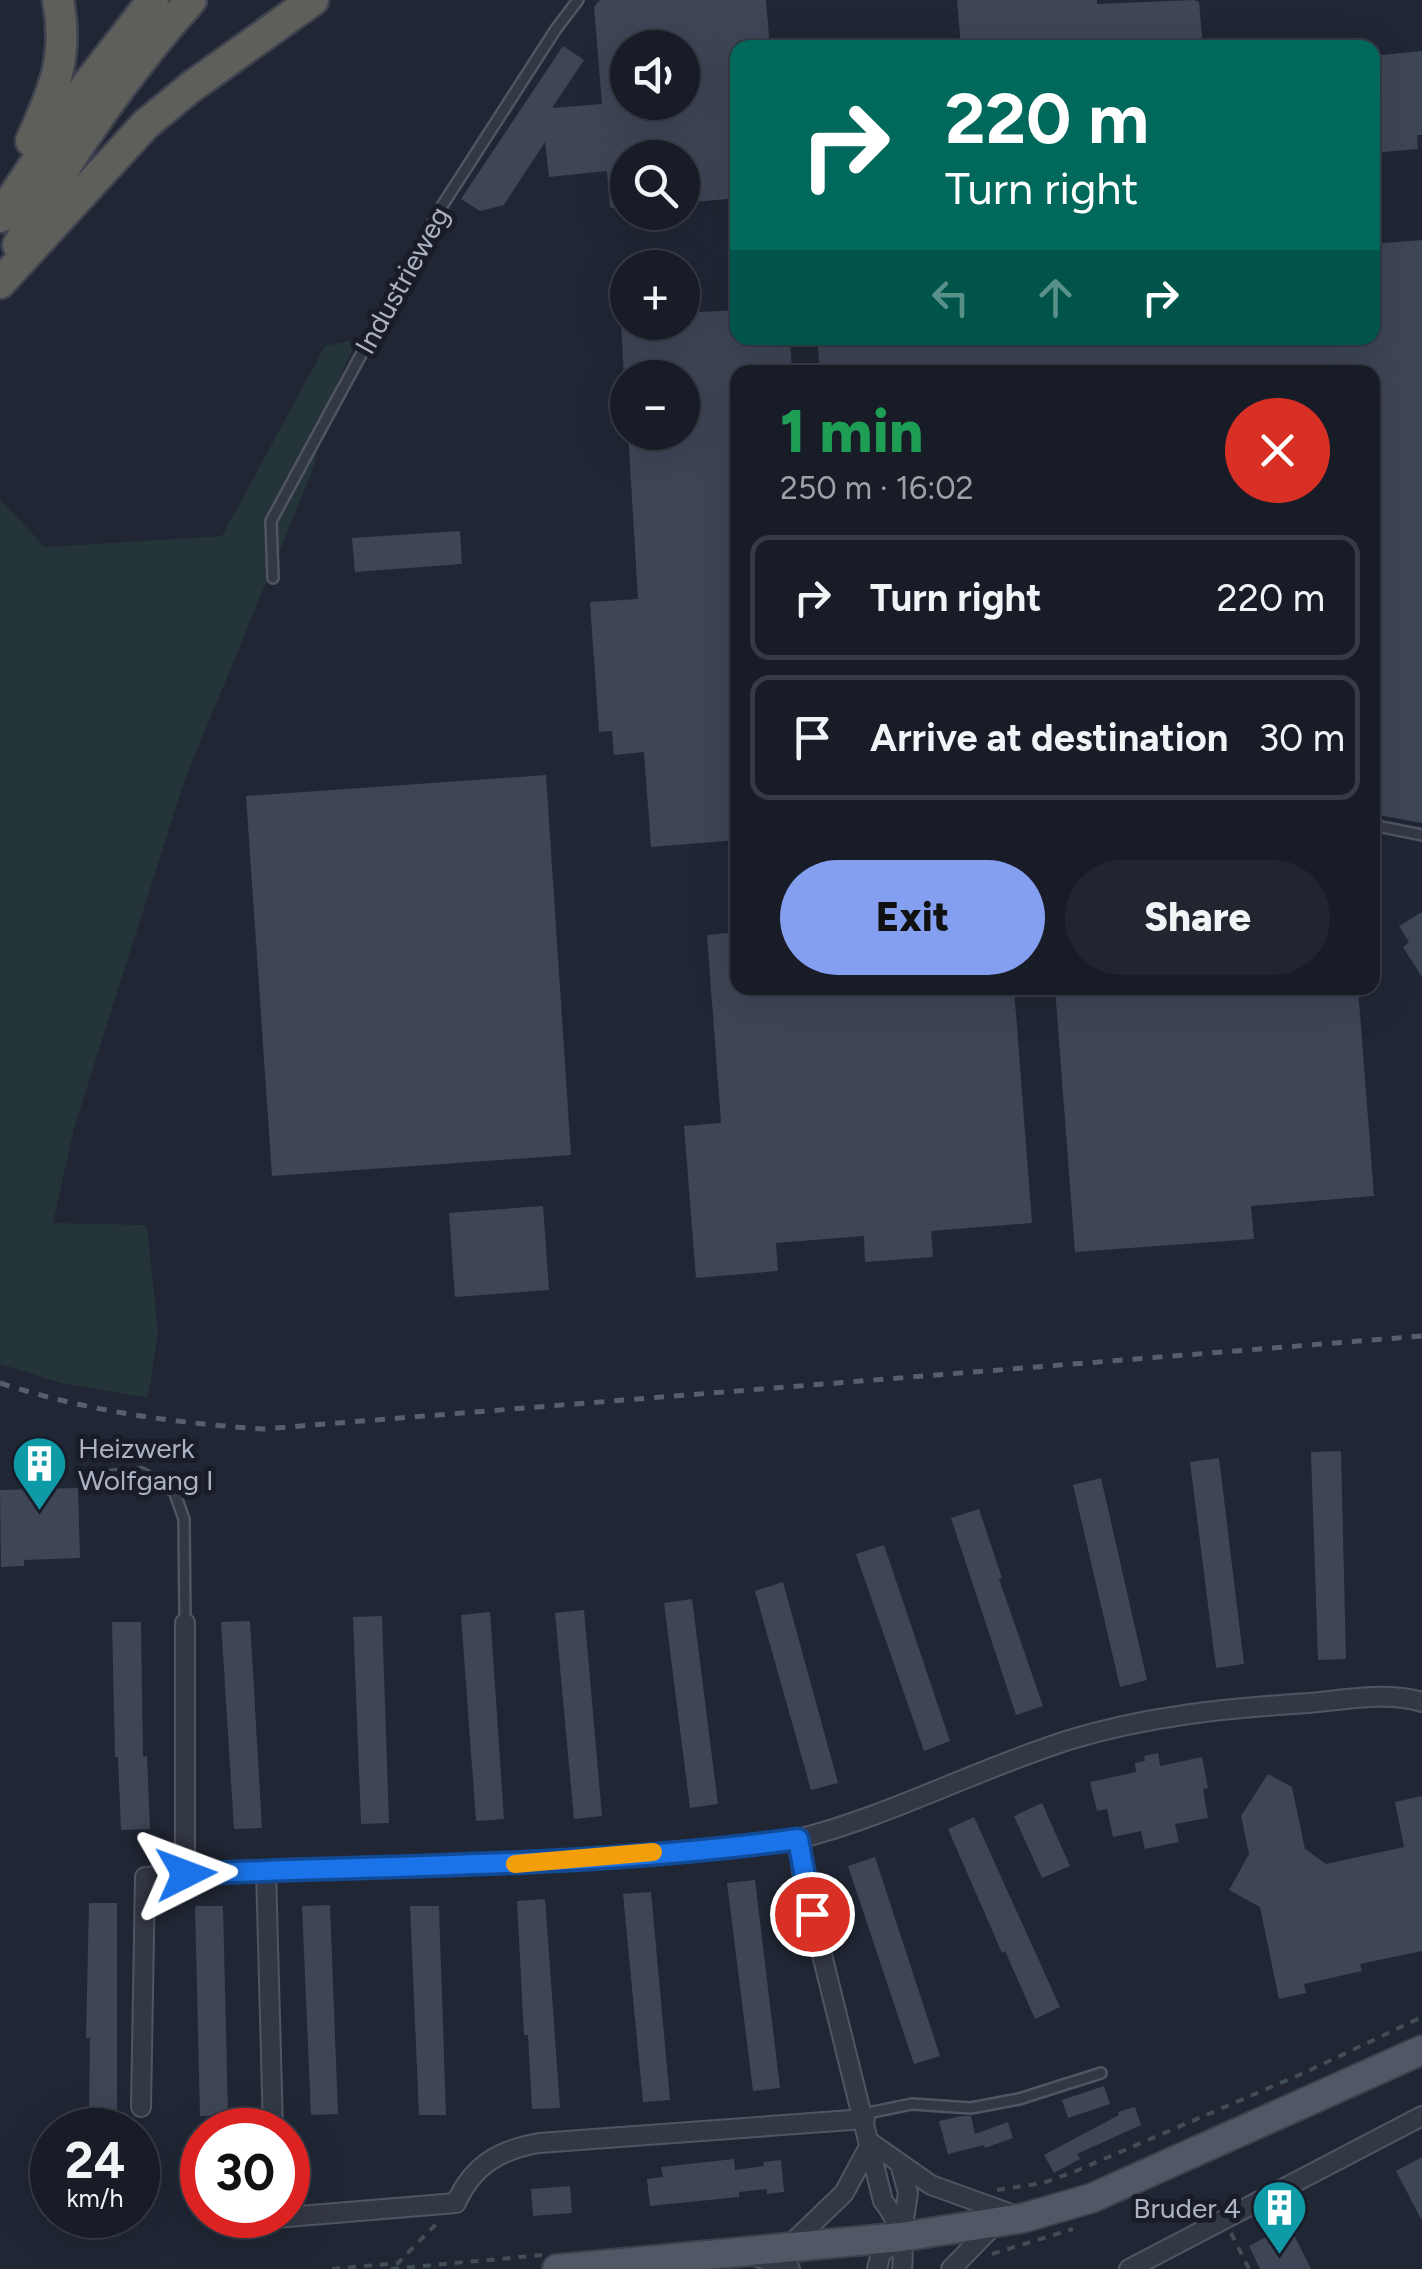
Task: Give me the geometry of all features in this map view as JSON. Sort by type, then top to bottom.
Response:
[{"type":"highway","points":[[0,209],[54,88],[62,58],[58,0]]},
{"type":"highway","points":[[0,217],[87,84],[153,0]]},
{"type":"highway","points":[[0,281],[50,189],[117,92],[191,0]]},
{"type":"highway","points":[[0,281],[146,124],[313,0]]},
{"type":"main road","points":[[557,2269],[745,2252],[788,2259],[898,2226],[1009,2221],[1092,2198],[1422,2050]]},
{"type":"street","points":[[184,1623],[186,1874]]},
{"type":"street","points":[[141,2107],[145,1877],[266,1870],[492,1866],[699,1851],[798,1839],[901,1806],[1090,1734],[1184,1713],[1377,1699],[1409,1698],[1422,1702]]},
{"type":"street","points":[[798,1839],[804,1878],[883,2201],[898,2226],[904,2251],[902,2269]]},
{"type":"street","points":[[266,1870],[271,2108]]},
{"type":"street","points":[[310,2215],[456,2203],[473,2175],[490,2158],[510,2148],[864,2116]]},
{"type":"street","points":[[1129,2269],[1422,2116]]},
{"type":"street","points":[[871,2144],[931,2185],[1009,2221],[951,2269]]},
{"type":"street","points":[[788,2259],[844,2192],[871,2144]]},
{"type":"street","points":[[877,2269],[881,2253],[898,2226],[908,2193],[900,2164]]},
{"type":"lane","name":"Industrieweg","points":[[273,578],[271,521],[440,210],[556,28],[578,0]]},
{"type":"lane","points":[[1380,826],[1422,835]]},
{"type":"lane","points":[[94,1477],[141,1472],[174,1491],[184,1520],[184,1623]]},
{"type":"lane","points":[[864,2116],[912,2104],[971,2108],[1019,2099],[1101,2073]]},
{"type":"path","points":[[990,2191],[1044,2183],[1076,2171],[1306,2072],[1422,2017]]},
{"type":"path","points":[[332,2269],[398,2263],[456,2203]]},
{"type":"path","points":[[1223,2218],[1250,2269]]},
{"type":"shaded area","points":[[358,339],[331,402],[314,467],[185,779],[74,1128],[53,1223],[147,1225],[158,1332],[148,1398],[61,1383],[0,1364],[0,499],[45,547],[222,536],[325,346]]},
{"type":"building","points":[[600,0],[766,0],[769,40],[730,40],[730,199],[700,201],[700,140],[610,140],[610,208],[607,171],[549,177],[545,142],[504,205],[480,211],[461,199],[563,46],[584,60],[552,108],[602,104],[594,7]]},
{"type":"building","points":[[957,0],[1097,0],[1097,4],[1194,0],[1199,2],[1202,40],[960,40]]},
{"type":"building","points":[[1422,51],[1422,135],[1417,135],[1418,149],[1380,152],[1380,55]]},
{"type":"building","points":[[1422,240],[1422,823],[1380,815],[1380,365],[819,365],[818,345],[1380,345],[1380,243]]},
{"type":"building","points":[[730,310],[730,345],[790,345],[792,365],[730,365],[730,841],[651,847],[644,752],[614,755],[612,731],[599,732],[590,602],[638,599],[629,450],[700,450],[700,360],[623,360],[622,340],[700,340],[700,312]]},
{"type":"building","points":[[460,531],[462,564],[355,572],[352,538]]},
{"type":"building","points":[[546,775],[571,1155],[272,1176],[246,796]]},
{"type":"building","points":[[1422,912],[1422,977],[1403,947],[1409,942],[1399,926]]},
{"type":"building","points":[[730,933],[730,995],[1015,995],[1032,1223],[931,1231],[933,1257],[865,1262],[864,1236],[776,1243],[778,1271],[696,1278],[684,1126],[721,1123],[707,935]]},
{"type":"building","points":[[1056,995],[1359,995],[1374,1196],[1251,1206],[1254,1239],[1075,1252]]},
{"type":"building","points":[[543,1206],[549,1290],[455,1297],[449,1213]]},
{"type":"building","points":[[1341,1451],[1346,1659],[1318,1660],[1311,1452]]},
{"type":"building","points":[[1219,1458],[1244,1664],[1216,1668],[1190,1462]]},
{"type":"building","points":[[1101,1478],[1147,1680],[1120,1687],[1073,1485]]},
{"type":"building","name":"Heizwerk Wolfgang I","points":[[78,1488],[80,1558],[24,1560],[24,1566],[1,1567],[0,1490]]},
{"type":"building","points":[[979,1509],[1043,1706],[1016,1715],[951,1518]]},
{"type":"building","points":[[884,1545],[950,1741],[924,1751],[856,1554]]},
{"type":"building","points":[[783,1582],[838,1783],[811,1790],[755,1591]]},
{"type":"building","points":[[692,1599],[718,1804],[690,1808],[664,1603]]},
{"type":"building","points":[[584,1610],[602,1816],[574,1819],[555,1613]]},
{"type":"building","points":[[490,1612],[504,1819],[476,1821],[461,1615]]},
{"type":"building","points":[[382,1616],[389,1823],[361,1824],[353,1617]]},
{"type":"building","points":[[250,1621],[262,1828],[234,1829],[221,1622]]},
{"type":"building","points":[[112,1622],[141,1622],[143,1757],[147,1756],[150,1829],[121,1830]]},
{"type":"building","points":[[1158,1753],[1160,1766],[1202,1757],[1208,1818],[1175,1824],[1179,1842],[1145,1849],[1141,1831],[1113,1837],[1107,1809],[1097,1811],[1090,1782],[1136,1772],[1135,1763]]},
{"type":"building","points":[[1268,1774],[1292,1787],[1305,1849],[1326,1864],[1404,1847],[1395,1802],[1422,1796],[1422,1951],[1360,1964],[1362,1971],[1304,1984],[1306,1993],[1279,1999],[1260,1907],[1229,1890],[1249,1854],[1241,1816]]},
{"type":"building","points":[[1042,1803],[1070,1866],[1042,1878],[1014,1816]]},
{"type":"building","points":[[974,1817],[1060,2007],[1035,2019],[948,1829]]},
{"type":"building","points":[[875,1857],[940,2056],[914,2064],[848,1866]]},
{"type":"building","points":[[755,1880],[780,2088],[753,2091],[727,1883]]},
{"type":"building","points":[[651,1892],[670,2100],[643,2102],[623,1894]]},
{"type":"building","points":[[545,1899],[560,2108],[532,2109],[517,1901]]},
{"type":"building","points":[[89,1903],[117,1903],[117,2108],[89,2108],[90,2038],[86,2038]]},
{"type":"building","points":[[330,1905],[338,2114],[311,2115],[302,1906]]},
{"type":"building","points":[[195,1906],[223,1906],[228,2108],[200,2108]]},
{"type":"building","points":[[410,1906],[439,1906],[446,2115],[419,2115]]},
{"type":"building","points":[[1104,2086],[1110,2104],[1068,2118],[1062,2100]]},
{"type":"building","points":[[1135,2107],[1141,2125],[1077,2154],[1080,2159],[1054,2173],[1044,2155],[1119,2115],[1118,2112]]},
{"type":"building","points":[[971,2116],[975,2134],[1008,2122],[1013,2138],[985,2148],[984,2145],[948,2154],[939,2121]]},
{"type":"building","points":[[1422,2157],[1422,2221],[1396,2171]]},
{"type":"building","points":[[734,2159],[735,2170],[781,2160],[784,2192],[767,2194],[767,2189],[739,2192],[739,2197],[650,2206],[647,2179],[663,2177],[661,2167]]},
{"type":"building","points":[[570,2186],[572,2213],[533,2216],[531,2189]]},
{"type":"building","name":"Bruder 4","points":[[1289,2225],[1311,2269],[1260,2269],[1249,2246]]},
{"type":"railway","points":[[0,1383],[130,1414],[263,1429],[1422,1336]]},
{"type":"slow traffic","points":[[515,1864],[653,1852]]},
{"type":"place","name":"Heizwerk Wolfgang I","points":[[39,1513]]},
{"type":"place","name":"Bruder 4","points":[[1280,2257]]},
{"type":"route","points":[[186,1874],[492,1866],[737,1848],[798,1839],[812,1914]]}]
